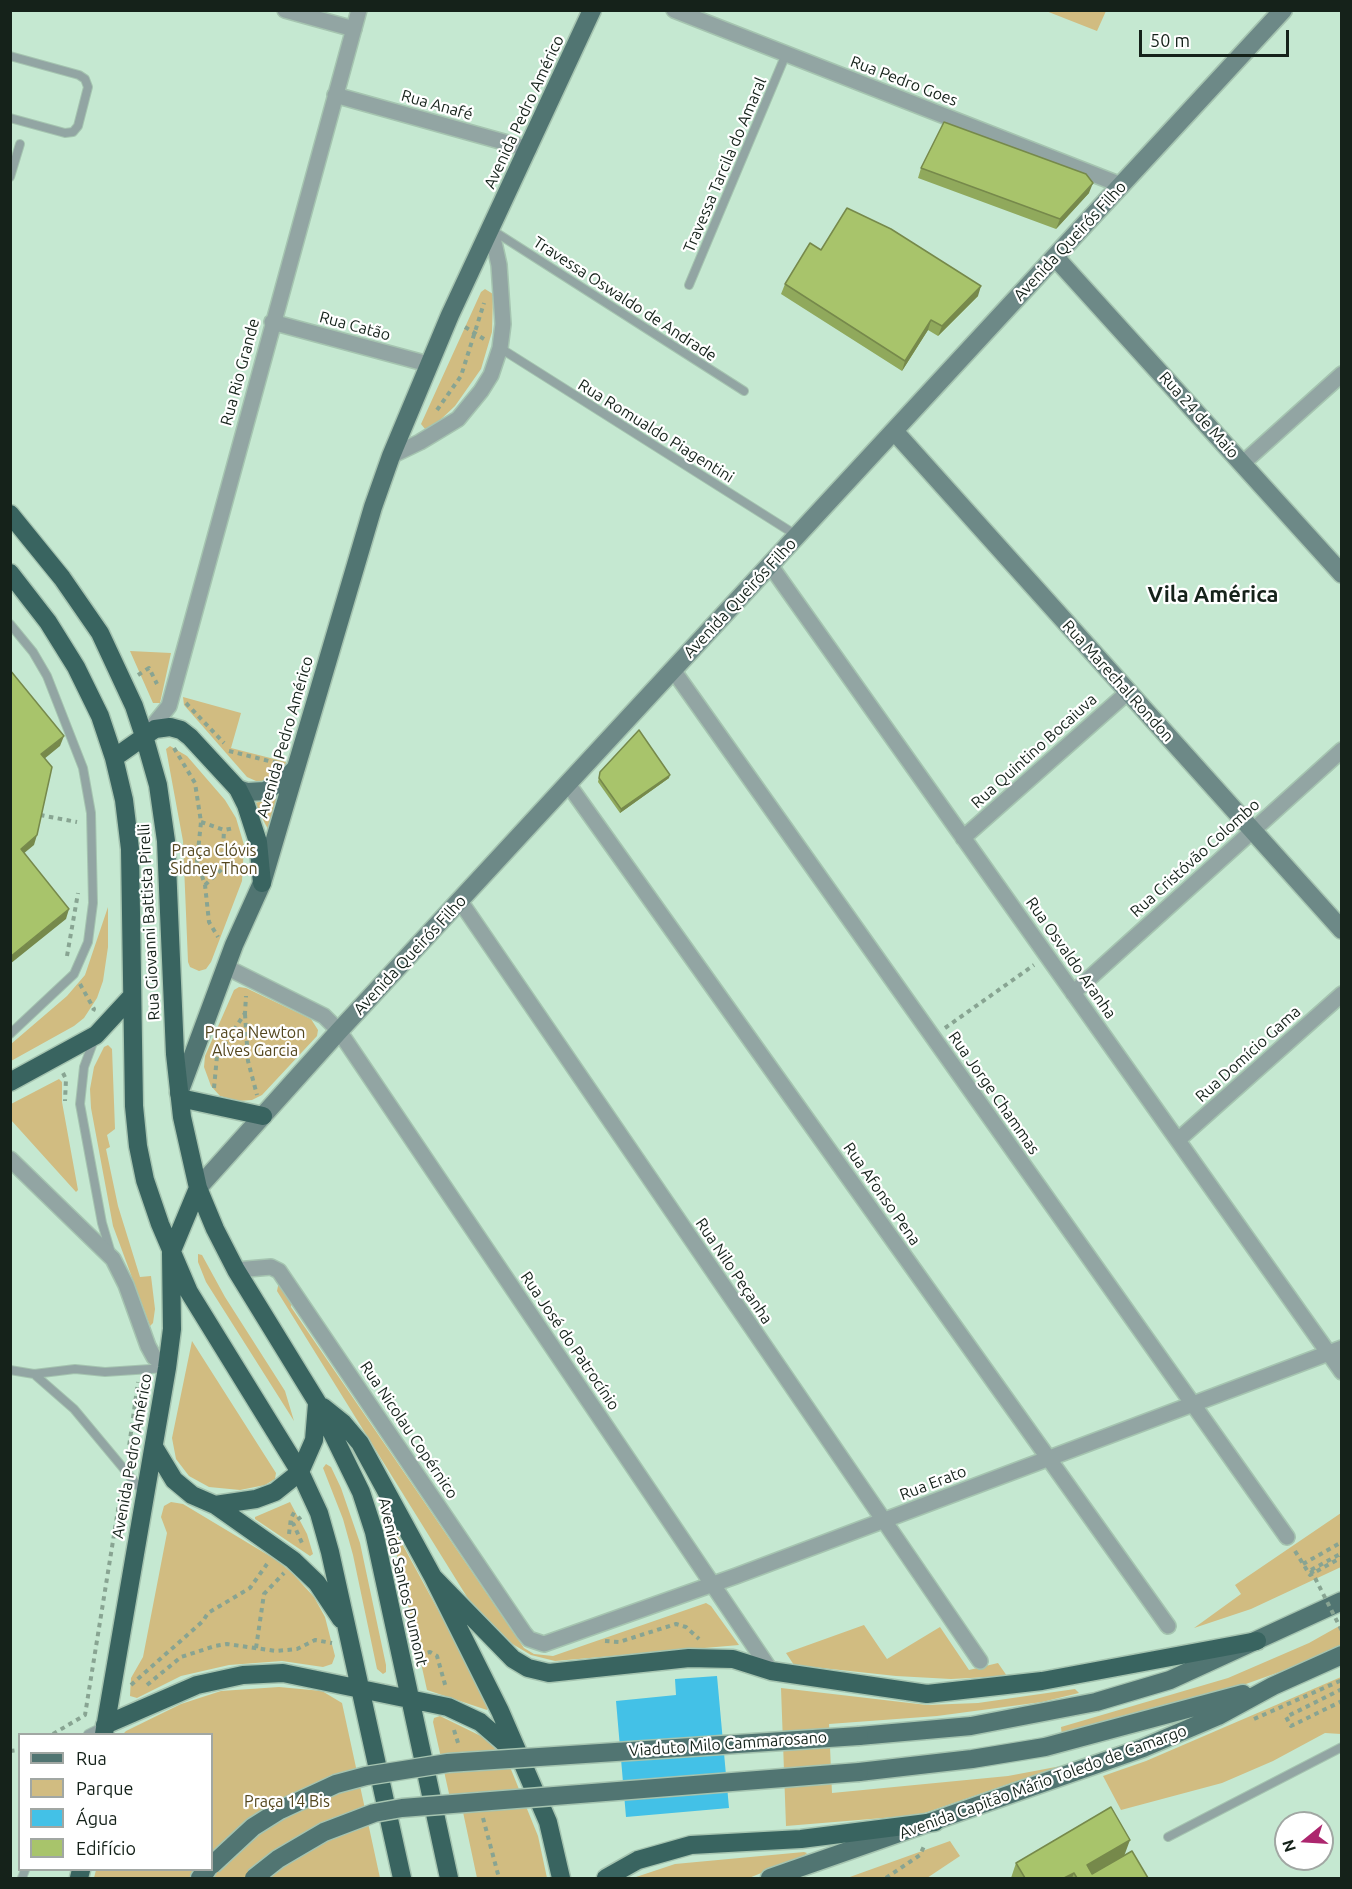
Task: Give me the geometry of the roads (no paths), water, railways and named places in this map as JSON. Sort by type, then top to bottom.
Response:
[{"type":"highway","name":"Rua Giovanni Battista Pirelli","points":[[10,514],[62,578],[100,633],[134,706],[158,785],[166,842],[180,1095],[198,1188]]},
{"type":"highway","name":"Rua Giovanni Battista Pirelli","points":[[10,573],[48,622],[76,666],[100,716],[114,758],[124,800],[130,849],[134,1106],[138,1146],[147,1187],[171,1253]]},
{"type":"highway","points":[[114,758],[144,736],[161,728],[181,730],[238,789],[258,842],[262,883]]},
{"type":"highway","points":[[10,1082],[96,1035],[132,996]]},
{"type":"highway","points":[[180,1095],[217,1107],[264,1115]]},
{"type":"highway","name":"Avenida Pedro Américo","points":[[104,1730],[167,1368],[172,1329],[171,1253],[198,1188]]},
{"type":"highway","name":"Avenida Santos Dumont","points":[[198,1188],[215,1229],[236,1270],[317,1402],[361,1492],[409,1654],[410,1697],[449,1878]]},
{"type":"highway","points":[[171,1253],[189,1292],[300,1473],[325,1532],[402,1878]]},
{"type":"highway","points":[[215,1505],[256,1499],[275,1492],[300,1473],[314,1440],[317,1402]]},
{"type":"highway","points":[[317,1402],[343,1423],[360,1443],[501,1711],[548,1822],[561,1878]]},
{"type":"highway","points":[[154,1447],[166,1468],[183,1489],[215,1505],[278,1548],[304,1570],[348,1629]]},
{"type":"highway","points":[[432,1577],[513,1659],[549,1673],[711,1658],[733,1659],[771,1671],[927,1694],[1042,1681],[1257,1641]]},
{"type":"highway","points":[[104,1730],[188,1688],[243,1675],[283,1673],[410,1697],[448,1707],[480,1722],[519,1756]]},
{"type":"highway","points":[[606,1878],[638,1860],[691,1845],[801,1839],[935,1822]]},
{"type":"main road","name":"Avenida Pedro Américo","points":[[180,1095],[234,945],[262,883],[373,507],[391,456],[450,315],[530,150],[592,10]]},
{"type":"main road","name":"Avenida Queirós Filho","points":[[198,1188],[339,1031],[1283,10]]},
{"type":"main road","name":"Rua 24 de Maio","points":[[1055,257],[1341,574]]},
{"type":"main road","name":"Rua Marechal Rondon","points":[[895,432],[1341,930]]},
{"type":"main road","points":[[238,789],[247,792],[265,791],[284,780],[296,768]]},
{"type":"main road","points":[[1257,1641],[1341,1601]]},
{"type":"main road","name":"Viaduto Milo Cammarosano","points":[[213,1864],[253,1827],[280,1810],[336,1784],[366,1776],[448,1763],[859,1736],[971,1726],[1096,1702],[1170,1680],[1257,1641]]},
{"type":"main road","name":"Avenida Capitão Mário Toledo de Camargo","points":[[770,1878],[1143,1748],[1218,1716],[1273,1686],[1341,1655]]},
{"type":"main road","points":[[254,1878],[278,1859],[324,1832],[374,1813],[402,1808],[859,1772],[1045,1747],[1102,1734],[1273,1686]]},
{"type":"street","points":[[285,10],[354,29]]},
{"type":"street","name":"Rua Rio Grande","points":[[144,736],[169,706],[359,10]]},
{"type":"street","name":"Rua Pedro Goes","points":[[674,10],[1121,185]]},
{"type":"street","name":"Rua Anafé","points":[[335,96],[530,150]]},
{"type":"street","points":[[391,456],[458,419],[491,375],[500,348],[503,324],[502,291],[491,229]]},
{"type":"street","name":"Rua Catão","points":[[272,322],[428,364]]},
{"type":"street","points":[[1243,463],[1341,374]]},
{"type":"street","name":"Rua Osvaldo Aranha","points":[[770,565],[1178,1140],[1335,1351],[1341,1372]]},
{"type":"street","name":"Rua Jorge Chammas","points":[[673,670],[1191,1405],[1287,1537]]},
{"type":"street","name":"Rua Quintino Bocaiuva","points":[[963,838],[1128,692]]},
{"type":"street","name":"Rua Cristóvão Colombo","points":[[1073,993],[1341,750]]},
{"type":"street","name":"Rua Afonso Pena","points":[[568,784],[1168,1626]]},
{"type":"street","name":"Rua Nilo Peçanha","points":[[460,901],[980,1661]]},
{"type":"street","points":[[226,967],[324,1016],[339,1031]]},
{"type":"street","name":"Rua Domício Gama","points":[[1178,1140],[1341,994]]},
{"type":"street","name":"Rua José do Patrocínio","points":[[339,1031],[771,1671]]},
{"type":"street","points":[[10,1159],[112,1258],[126,1285],[148,1346],[154,1357],[167,1368]]},
{"type":"street","name":"Rua Nicolau Copérnico","points":[[236,1270],[271,1267],[279,1271],[524,1633],[536,1642]]},
{"type":"street","name":"Rua Erato","points":[[536,1642],[552,1642],[575,1635],[1335,1351]]},
{"type":"lane","name":"Travessa Tarcila do Amaral","points":[[689,285],[786,54]]},
{"type":"lane","points":[[10,56],[79,75],[85,79],[88,87],[78,126],[73,132],[65,134],[10,118]]},
{"type":"lane","points":[[10,177],[20,144]]},
{"type":"lane","name":"Travessa Oswaldo de Andrade","points":[[491,229],[744,391]]},
{"type":"lane","name":"Rua Romualdo Piagentini","points":[[500,348],[797,536]]},
{"type":"lane","points":[[10,624],[33,652],[47,676],[73,736],[88,793],[93,835],[93,903],[88,942],[74,974],[12,1031]]},
{"type":"lane","points":[[96,1035],[84,1067],[80,1104],[102,1223],[112,1258]]},
{"type":"lane","points":[[10,1370],[34,1374],[75,1369],[136,1372],[167,1368]]},
{"type":"lane","points":[[34,1374],[74,1409],[145,1494]]},
{"type":"lane","points":[[1168,1837],[1341,1747]]},
{"type":"water","points":[[717,1676],[729,1808],[626,1817],[616,1701],[676,1695],[675,1679]]},
{"type":"district","name":"Vila América","points":[[1213,595]]},
{"type":"park label","name":"Praça Clóvis Sidney Thon","points":[[214,860]]},
{"type":"park label","name":"Praça Newton Alves Garcia","points":[[255,1042]]},
{"type":"park label","name":"Praça 14 Bis","points":[[287,1802]]}]
